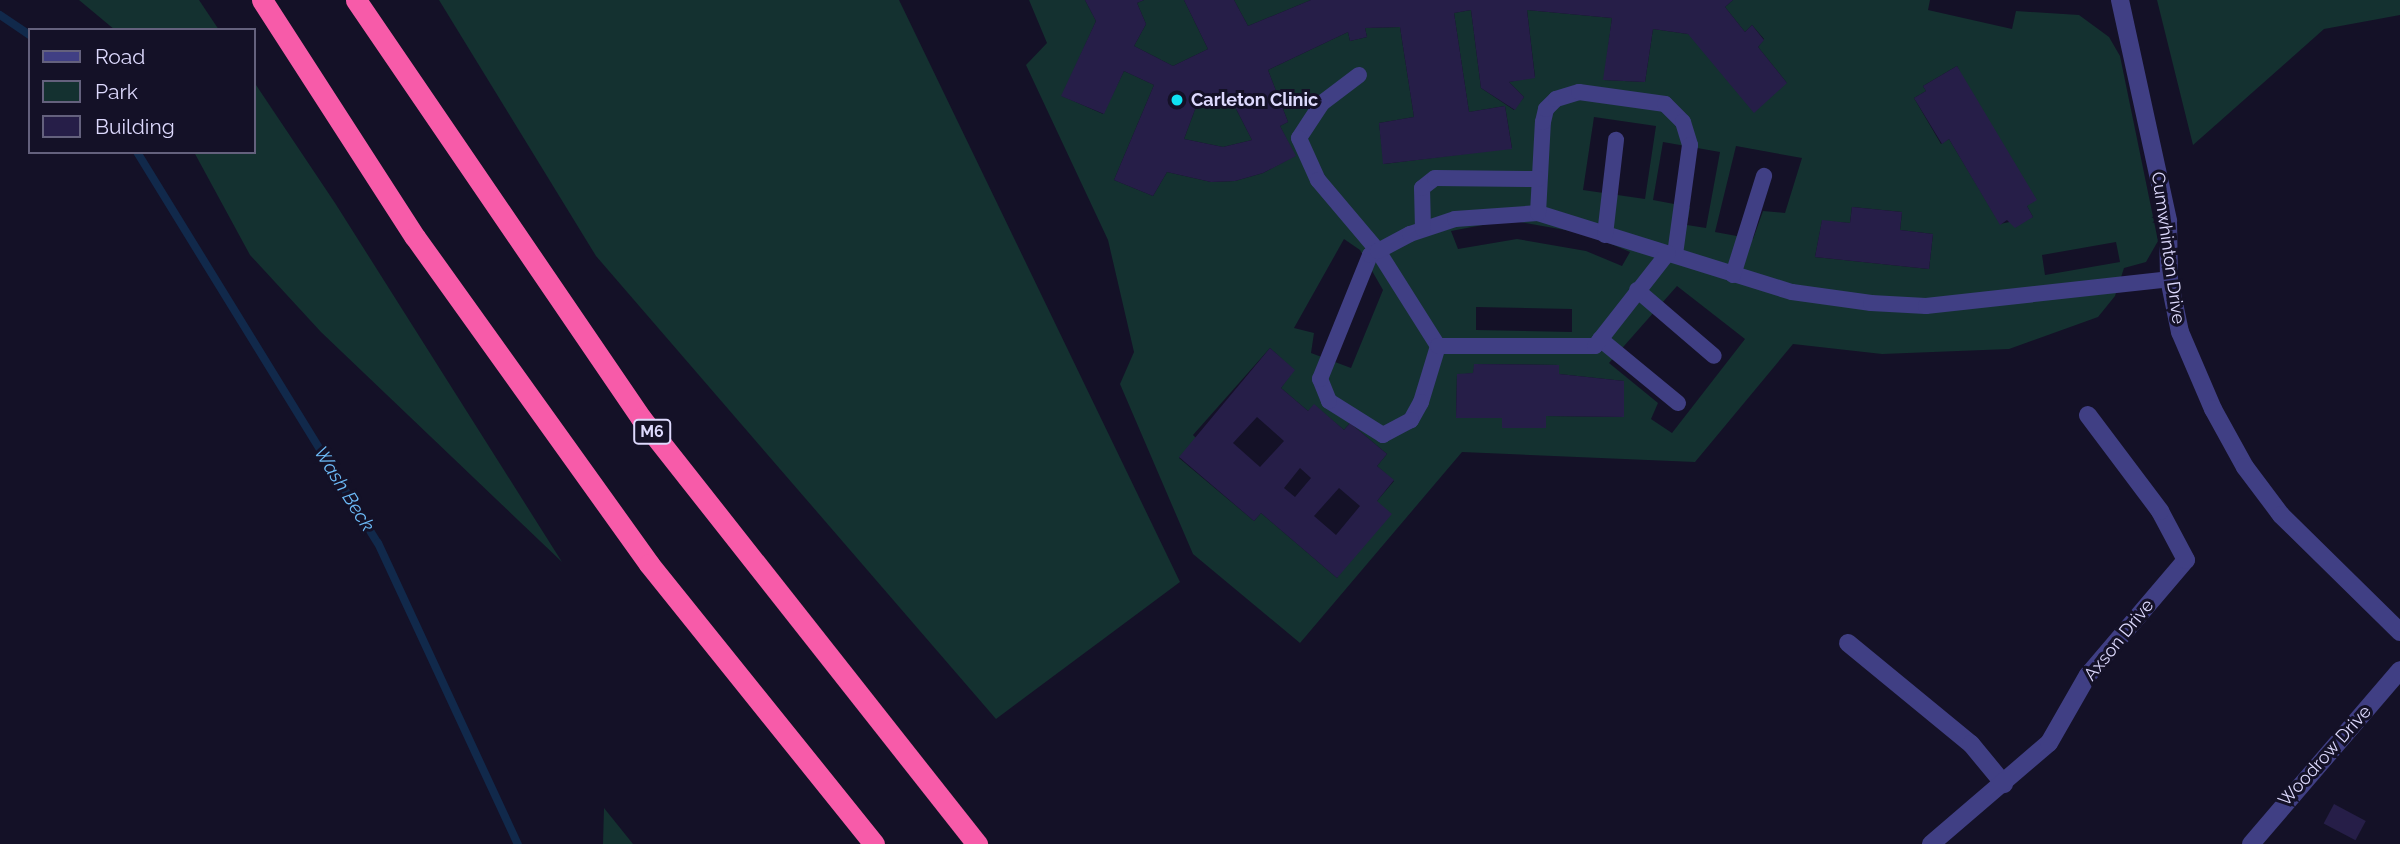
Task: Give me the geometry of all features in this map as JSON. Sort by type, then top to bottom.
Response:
[{"type":"highway","points":[[262,0],[415,237],[649,564],[874,844]]},
{"type":"highway","name":"M6","points":[[356,0],[641,418],[976,844]]},
{"type":"street","name":"Cumwhinton Drive","points":[[2120,0],[2168,220],[2169,279],[2180,332],[2213,409],[2245,467],[2281,515],[2400,632]]},
{"type":"street","name":"Axson Drive","points":[[1931,844],[2049,743],[2088,675],[2186,560],[2160,511],[2088,415]]},
{"type":"street","points":[[1848,643],[1971,744],[2004,784]]},
{"type":"street","name":"Woodrow Drive","points":[[2251,844],[2400,670]]},
{"type":"lane","points":[[1359,75],[1322,103],[1298,138],[1318,180],[1378,251],[1438,346],[1421,402],[1410,420],[1390,435],[1372,428],[1323,394],[1320,379],[1359,275],[1370,255],[1378,251],[1423,229],[1474,216],[1538,213],[1792,292],[1926,306],[2169,279]]},
{"type":"lane","points":[[1438,346],[1595,346],[1637,290],[1672,253],[1690,145],[1683,122],[1665,104],[1579,92],[1556,99],[1546,109],[1543,122],[1538,213]]},
{"type":"lane","points":[[1605,235],[1616,139]]},
{"type":"lane","points":[[1733,275],[1764,176]]},
{"type":"lane","points":[[1423,229],[1422,188],[1435,178],[1538,179]]},
{"type":"lane","points":[[1637,290],[1714,356]]},
{"type":"lane","points":[[1600,339],[1678,403]]},
{"type":"green space","points":[[79,0],[199,0],[218,28],[113,28]]},
{"type":"green space","points":[[439,0],[899,0],[1180,582],[996,719],[596,256]]},
{"type":"green space","points":[[1029,0],[1085,0],[1096,21],[1062,96],[1103,114],[1124,71],[1154,85],[1114,180],[1153,196],[1167,172],[1211,182],[1235,181],[1263,173],[1295,156],[1280,126],[1288,122],[1268,70],[1348,32],[1350,41],[1367,37],[1365,28],[1400,27],[1414,117],[1379,123],[1384,164],[1512,148],[1505,106],[1469,112],[1454,13],[1471,10],[1481,88],[1514,110],[1524,97],[1509,82],[1535,77],[1527,10],[1612,18],[1604,80],[1645,82],[1653,29],[1688,34],[1787,83],[1758,47],[1764,39],[1752,25],[1745,32],[1725,7],[1733,0],[1930,0],[1928,10],[2012,29],[2016,11],[2079,15],[2109,37],[2120,56],[2158,241],[2146,262],[2124,268],[2115,296],[2098,317],[2009,349],[1882,354],[1793,344],[1695,462],[1462,452],[1300,643],[1193,554],[1120,384],[1134,352],[1108,240],[1026,65],[1047,43]],"holes":[[[1957,66],[2033,217],[2000,224],[1949,139],[1941,144],[1914,98],[1926,91],[1923,86]],[[1594,117],[1656,126],[1645,199],[1583,190]],[[1663,142],[1720,152],[1706,228],[1687,225],[1690,207],[1653,200]],[[1736,146],[1802,158],[1785,213],[1763,211],[1753,239],[1715,232]],[[1852,207],[1902,212],[1900,230],[1933,234],[1929,269],[1815,257],[1822,221],[1850,223]],[[1509,220],[1588,234],[1630,252],[1622,266],[1586,251],[1517,239],[1458,249],[1451,231]],[[1344,239],[1360,250],[1383,290],[1351,368],[1311,353],[1314,333],[1294,328]],[[2116,242],[2120,262],[2045,275],[2042,255]],[[1677,286],[1745,339],[1672,433],[1651,419],[1658,403],[1609,363]],[[1476,307],[1572,309],[1572,332],[1476,330]],[[1270,348],[1294,370],[1281,388],[1308,411],[1314,405],[1344,430],[1350,423],[1387,454],[1377,466],[1394,481],[1377,501],[1337,578],[1261,513],[1254,521],[1179,458],[1196,438],[1193,435]],[[1475,364],[1559,365],[1559,374],[1624,381],[1624,417],[1546,416],[1546,427],[1502,428],[1502,418],[1456,418],[1457,375],[1473,373]]]},
{"type":"green space","points":[[1144,0],[1184,0],[1208,49],[1173,66],[1134,46],[1146,24],[1137,3]]},
{"type":"green space","points":[[1234,0],[1311,0],[1248,26]]},
{"type":"green space","points":[[2157,0],[2400,0],[2400,15],[2324,29],[2193,145]]},
{"type":"green space","points":[[256,85],[335,203],[562,562],[321,332],[250,255],[195,154],[256,154]]},
{"type":"green space","points":[[1227,91],[1252,140],[1223,147],[1184,139],[1197,104]]},
{"type":"green space","points":[[604,808],[633,844],[603,844]]},
{"type":"building","name":"Carleton Clinic","points":[[1085,0],[1144,0],[1137,3],[1146,24],[1134,46],[1173,66],[1208,49],[1184,0],[1234,0],[1248,26],[1311,0],[1733,0],[1725,7],[1745,32],[1752,25],[1764,40],[1758,47],[1787,83],[1754,113],[1688,34],[1653,29],[1645,82],[1603,80],[1612,18],[1527,10],[1535,78],[1509,82],[1524,97],[1515,110],[1481,88],[1471,10],[1454,13],[1469,112],[1505,106],[1512,149],[1383,164],[1379,123],[1414,117],[1400,27],[1365,28],[1367,37],[1350,41],[1348,32],[1268,70],[1288,122],[1280,126],[1296,156],[1263,173],[1235,181],[1211,182],[1167,172],[1153,196],[1114,180],[1154,85],[1124,71],[1104,114],[1061,96],[1096,21]],"holes":[[[1227,91],[1252,140],[1223,147],[1184,139],[1197,104]]]},
{"type":"building","points":[[1957,66],[2037,200],[2027,206],[2033,217],[2015,228],[2007,220],[2000,225],[1949,139],[1942,144],[1914,98],[1926,91],[1923,86]]},
{"type":"building","points":[[1852,207],[1902,212],[1900,230],[1933,234],[1929,269],[1815,257],[1822,220],[1850,223]]},
{"type":"building","points":[[1270,348],[1295,370],[1281,388],[1308,411],[1314,404],[1344,430],[1350,423],[1387,454],[1377,466],[1394,480],[1377,501],[1392,514],[1337,578],[1261,513],[1254,521],[1179,457]],"holes":[[[1257,417],[1284,441],[1260,467],[1233,443]],[[1300,468],[1311,478],[1295,497],[1284,488]],[[1339,488],[1360,506],[1336,535],[1314,516]]]},
{"type":"building","points":[[1474,364],[1559,365],[1559,374],[1624,381],[1624,417],[1546,416],[1546,428],[1502,428],[1502,418],[1456,418],[1457,374],[1473,373]]},
{"type":"building","points":[[2334,804],[2366,821],[2355,840],[2324,823]]},
{"type":"waterway","name":"Wash Beck","points":[[0,15],[28,34]]},
{"type":"waterway","name":"Wash Beck","points":[[138,154],[378,543],[518,844]]},
{"type":"place","name":"Carleton Clinic","points":[[1177,100]]}]
